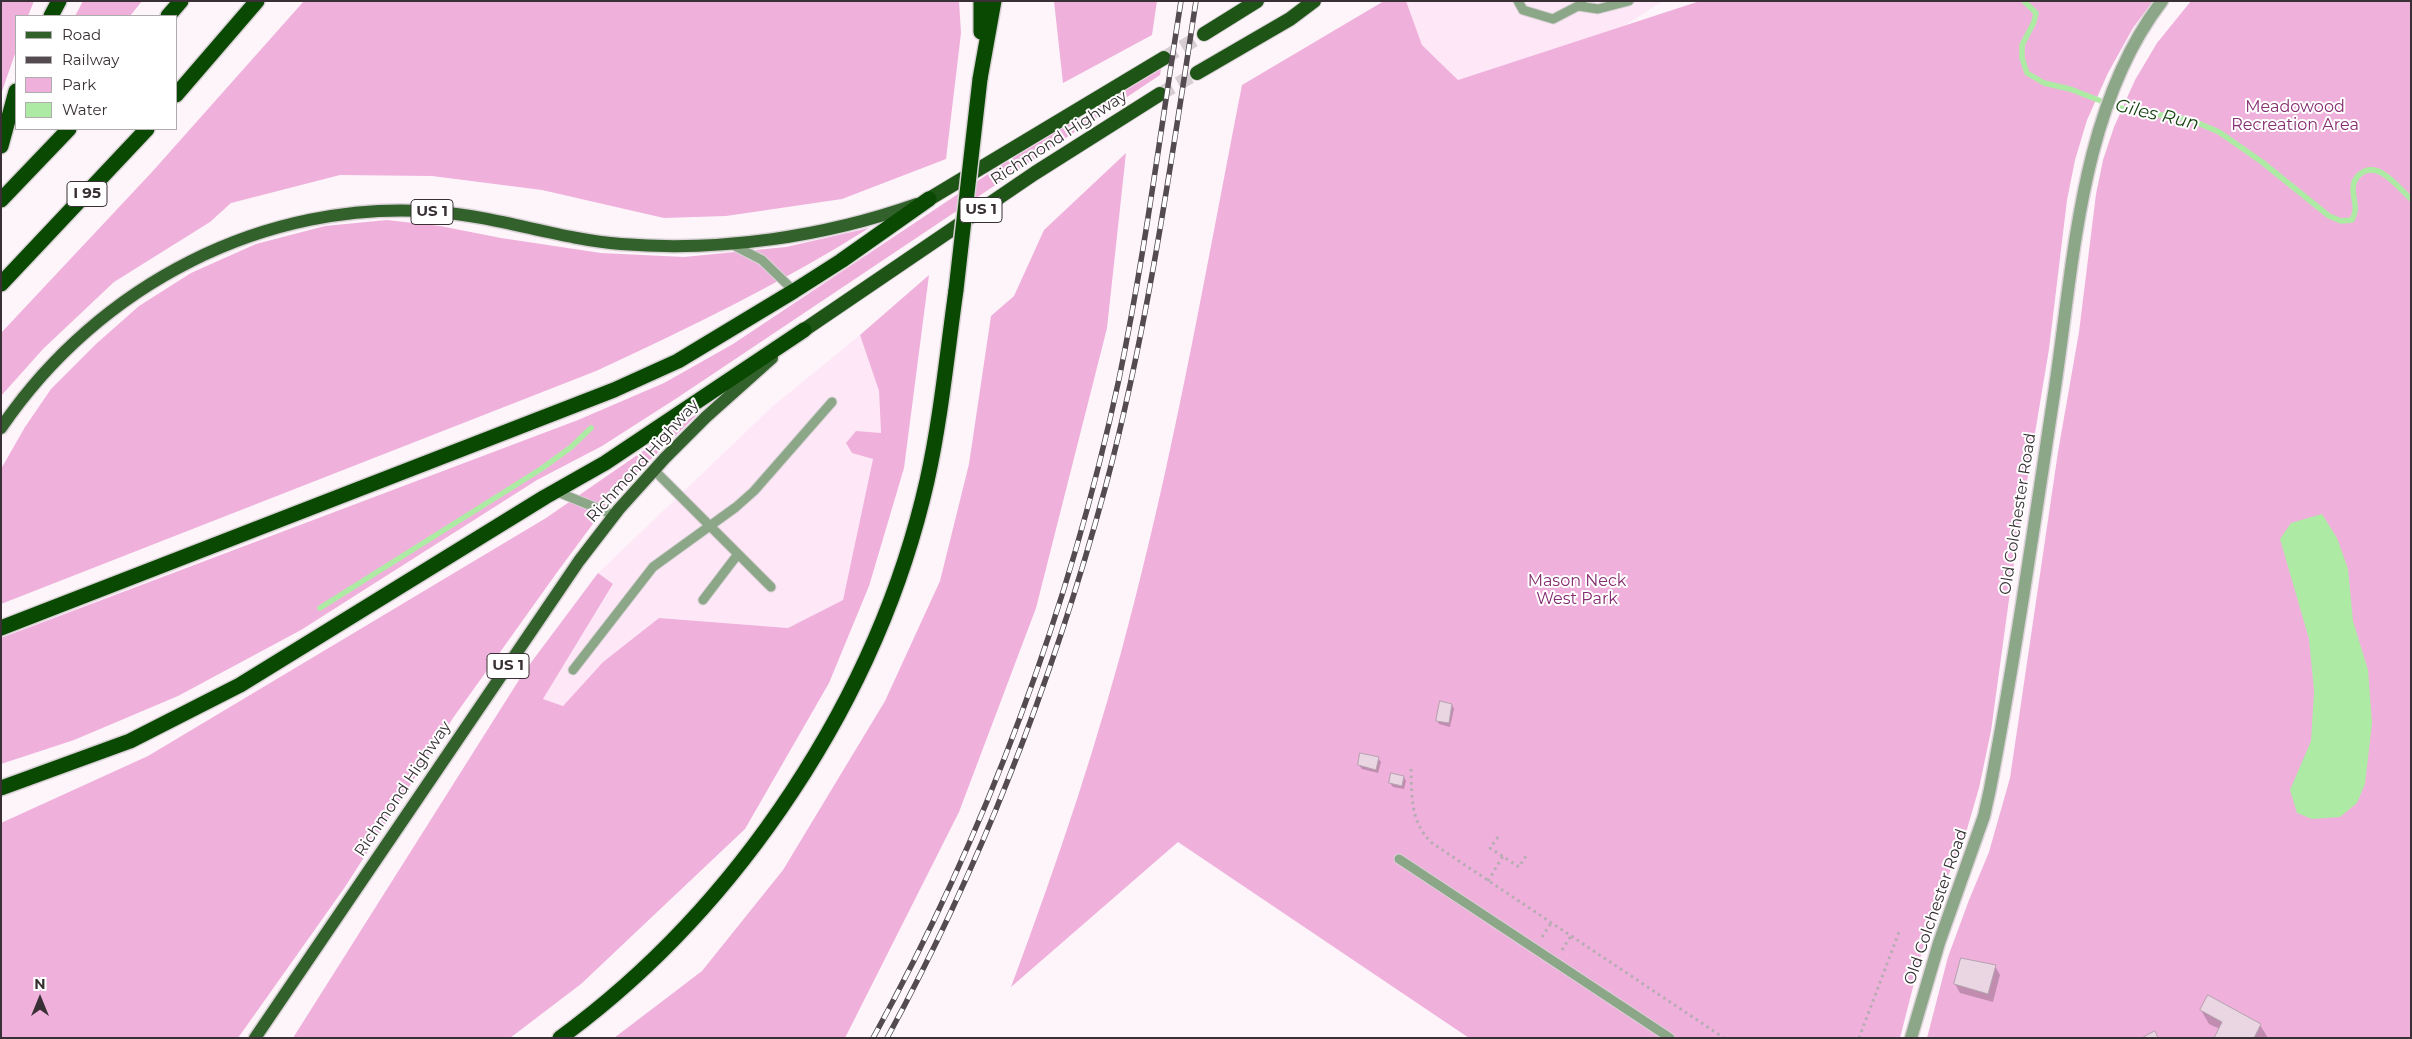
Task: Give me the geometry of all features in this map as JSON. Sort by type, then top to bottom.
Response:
[{"type":"highway","points":[[41,15],[47,1]]},
{"type":"highway","points":[[52,15],[59,1]]},
{"type":"highway","points":[[169,15],[181,1]]},
{"type":"highway","points":[[178,93],[257,1]]},
{"type":"highway","points":[[980,79],[981,1]]},
{"type":"highway","points":[[560,1038],[643,969],[714,894],[790,794],[818,750],[848,695],[875,639],[894,590],[927,482],[938,428],[980,79],[994,1]]},
{"type":"highway","points":[[1204,34],[1257,1]]},
{"type":"highway","points":[[1197,73],[1290,19],[1314,1]]},
{"type":"highway","name":"Richmond Highway","points":[[928,199],[1164,58]]},
{"type":"highway","name":"Richmond Highway","points":[[804,330],[1035,173],[1160,94]]},
{"type":"highway","points":[[1,146],[15,95]]},
{"type":"highway","points":[[10,113],[15,100]]},
{"type":"highway","points":[[1,200],[68,130]]},
{"type":"highway","name":"I 95","points":[[1,284],[27,259],[146,130]]},
{"type":"highway","points":[[2,628],[614,390],[678,361],[841,261],[928,199]]},
{"type":"highway","points":[[1,788],[130,741],[225,694],[605,463],[804,330]]},
{"type":"main road","name":"Richmond Highway","points":[[1,428],[18,404],[51,366],[90,329],[130,297],[167,273],[218,248],[296,222],[361,212],[439,212],[483,218],[586,240],[620,244],[654,246],[729,244],[830,228],[886,215],[928,199]]},
{"type":"main road","name":"Richmond Highway","points":[[255,1038],[579,561],[614,515],[654,470],[706,417],[804,330]]},
{"type":"street","name":"Old Colchester Road","points":[[1911,1038],[1940,943],[1981,824],[1990,789],[2054,396],[2083,198],[2102,125],[2116,85],[2133,45],[2162,1]]},
{"type":"lane","points":[[1518,1],[1522,10],[1553,19],[1580,4],[1598,9],[1629,1]]},
{"type":"lane","points":[[729,244],[762,260],[794,291]]},
{"type":"lane","points":[[573,670],[653,567],[754,492],[832,402]]},
{"type":"lane","points":[[654,470],[771,587]]},
{"type":"lane","points":[[555,492],[614,515]]},
{"type":"lane","points":[[703,600],[738,554]]},
{"type":"lane","points":[[1399,859],[1670,1038]]},
{"type":"path","points":[[1411,769],[1413,813],[1422,831],[1432,843],[1724,1038]]},
{"type":"path","points":[[1498,837],[1490,848],[1518,867],[1526,856]]},
{"type":"path","points":[[1488,881],[1503,856]]},
{"type":"path","points":[[1859,1038],[1899,932]]},
{"type":"shaded area","points":[[1406,1],[1663,1],[1622,27],[1458,80],[1422,45]]},
{"type":"shaded area","points":[[860,335],[879,391],[881,434],[852,453],[873,459],[843,600],[788,628],[659,618],[603,662],[563,706],[543,699],[613,585],[598,573],[773,406]]},
{"type":"green space","points":[[1,1],[34,1],[28,15],[15,15],[15,54],[1,94]]},
{"type":"green space","points":[[83,1],[142,1],[131,15],[76,15]]},
{"type":"green space","points":[[304,1],[959,1],[961,33],[946,159],[842,199],[726,216],[664,218],[542,190],[432,176],[340,175],[231,203],[210,222],[114,282],[43,349],[1,396],[1,333],[152,172]]},
{"type":"green space","points":[[1054,1],[1157,1],[1152,35],[1063,83]]},
{"type":"green space","name":"Mason Neck West Park","points":[[1384,1],[1406,1],[1422,45],[1458,80],[1700,1],[2153,1],[2133,28],[2108,73],[2087,120],[2075,160],[2067,200],[2049,349],[2017,541],[1991,731],[1979,788],[1965,836],[1942,890],[1926,936],[1900,1038],[1469,1038],[1178,842],[1011,987],[1078,797],[1134,603],[1179,410],[1242,85]]},
{"type":"green space","name":"Meadowood Recreation Area","points":[[2191,1],[2411,1],[2411,1038],[1927,1038],[1948,957],[1989,852],[2010,778],[2058,452],[2079,332],[2096,194],[2103,160],[2114,127],[2135,80],[2157,43]]},
{"type":"green space","points":[[1161,69],[1160,75],[677,398],[602,446],[537,480],[301,630],[178,696],[74,740],[1,764],[1,638],[578,420],[664,383],[733,344],[1003,164]]},
{"type":"green space","points":[[1126,153],[1107,328],[1036,608],[959,812],[845,1038],[614,1038],[702,971],[783,870],[885,701],[940,581],[969,464],[991,316],[1014,296],[1044,230]]},
{"type":"green space","points":[[387,220],[440,226],[501,238],[601,253],[684,257],[786,247],[869,228],[803,268],[735,304],[596,371],[1,604],[1,469],[25,427],[51,389],[96,344],[139,306],[191,273],[256,244],[325,226]]},
{"type":"green space","points":[[929,275],[904,468],[869,586],[829,683],[745,829],[581,984],[510,1038],[293,1038],[524,672],[598,573],[613,584],[543,699],[563,706],[603,662],[659,618],[788,628],[843,600],[873,459],[852,453],[846,443],[856,431],[881,433],[879,391],[860,335]]},
{"type":"green space","points":[[701,411],[615,494],[558,571],[453,718],[345,887],[238,1038],[1,1038],[1,823],[148,756],[546,518]]},
{"type":"water","points":[[2322,514],[2337,538],[2348,569],[2353,621],[2368,670],[2372,723],[2365,784],[2357,803],[2340,817],[2312,819],[2297,813],[2290,790],[2311,741],[2314,691],[2309,639],[2280,539],[2291,523]]},
{"type":"building","points":[[1440,701],[1452,704],[1449,723],[1436,721]]},
{"type":"building","points":[[1360,753],[1379,757],[1376,770],[1358,765]]},
{"type":"building","points":[[1391,773],[1404,776],[1402,786],[1389,783]]},
{"type":"building","points":[[1961,958],[1996,965],[1988,994],[1954,984]]},
{"type":"building","points":[[2208,995],[2261,1024],[2254,1038],[2214,1038],[2222,1022],[2200,1010]]},
{"type":"building","points":[[2155,1031],[2158,1038],[2142,1038]]},
{"type":"waterway","name":"Giles Run","points":[[2024,1],[2036,13],[2034,22],[2022,45],[2022,58],[2027,73],[2044,83],[2070,89],[2119,108],[2191,120],[2219,132],[2262,162],[2329,216],[2341,221],[2352,220],[2355,209],[2354,183],[2358,176],[2367,170],[2374,170],[2388,177],[2411,199]]},
{"type":"waterway","points":[[320,608],[541,469],[570,448],[591,428]]},
{"type":"tunnel","points":[[1164,58],[1204,34]]},
{"type":"tunnel","points":[[1160,94],[1197,73]]},
{"type":"railway","points":[[873,1038],[914,960],[988,800],[1020,718],[1076,549],[1119,379],[1145,238],[1181,1]]},
{"type":"railway","points":[[887,1038],[922,972],[954,905],[1013,768],[1039,698],[1086,556],[1106,485],[1134,366],[1168,184],[1196,1]]}]
